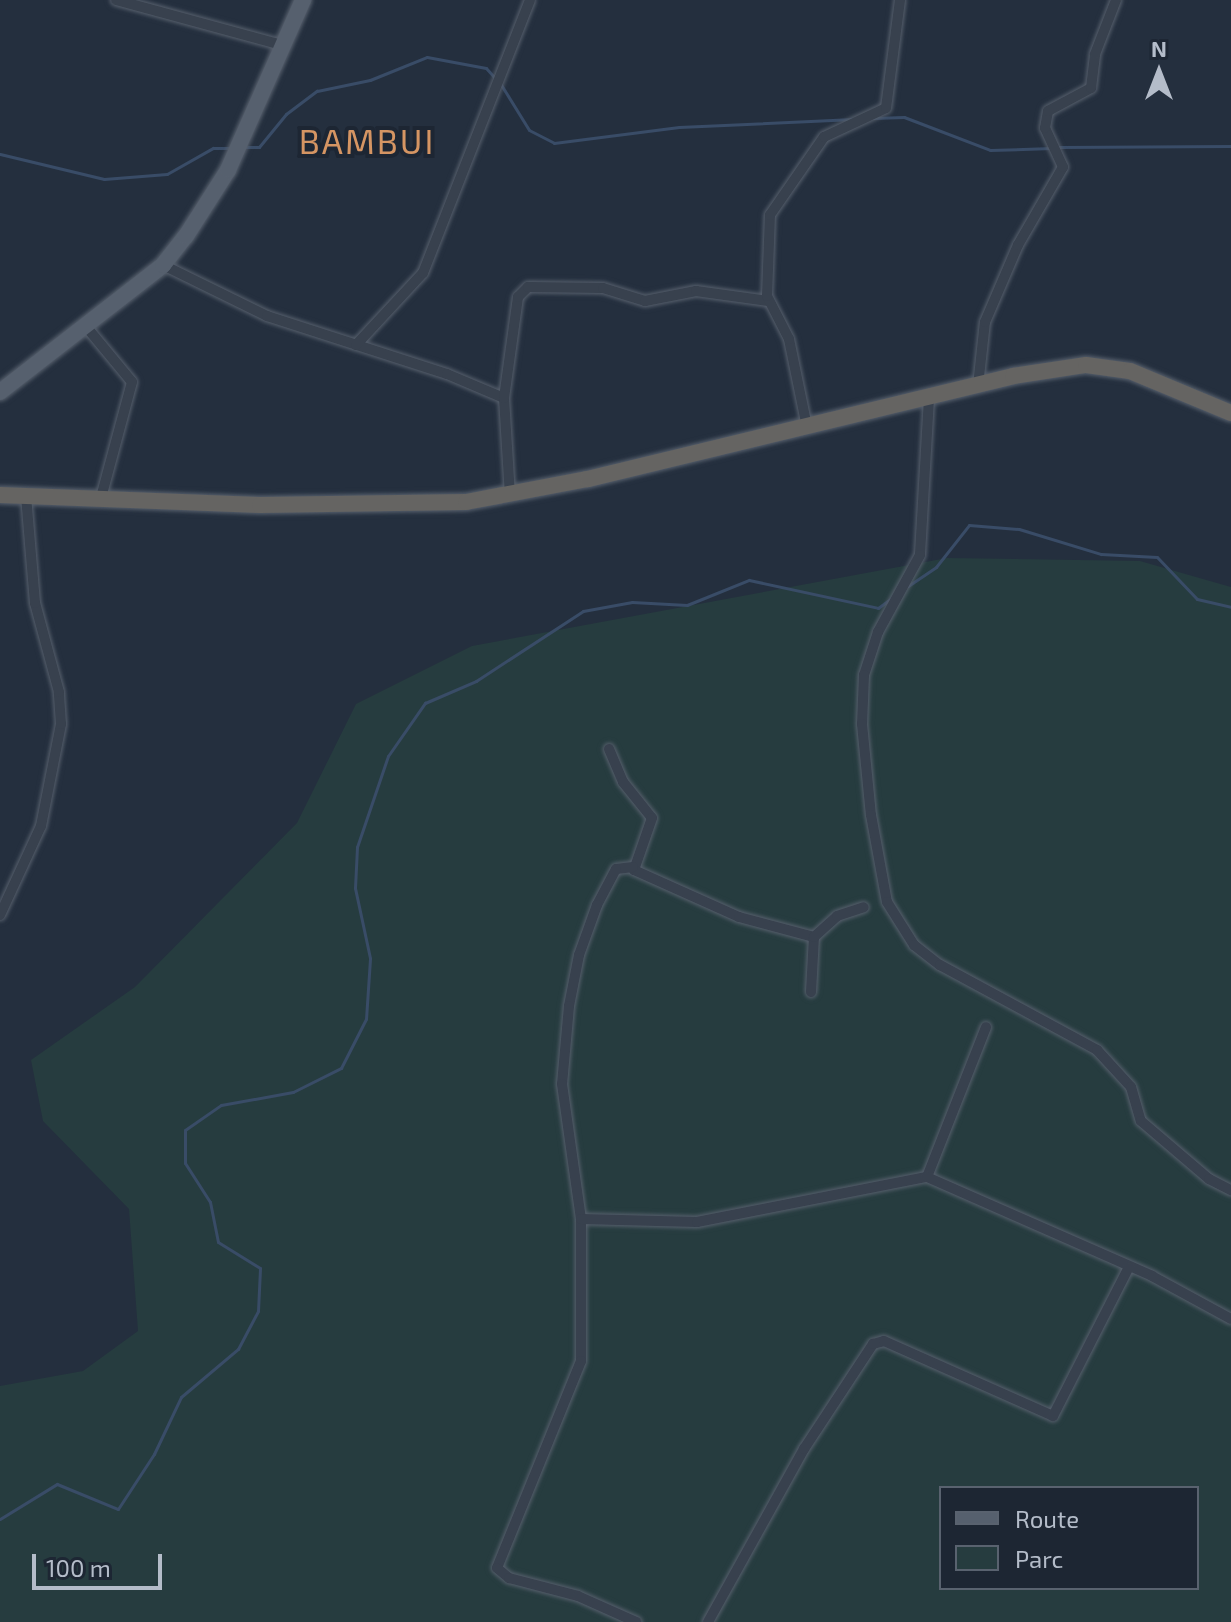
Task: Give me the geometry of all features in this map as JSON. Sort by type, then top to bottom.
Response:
[{"type":"highway","points":[[0,495],[407,505],[510,495],[1065,367],[1109,366],[1231,413]]},
{"type":"main road","points":[[0,392],[28,367],[163,265],[216,192],[303,0]]},
{"type":"street","points":[[116,0],[282,45]]},
{"type":"street","points":[[356,345],[423,273],[530,0]]},
{"type":"street","points":[[807,427],[789,339],[768,301],[770,215],[824,137],[886,108],[900,0]]},
{"type":"street","points":[[978,386],[985,322],[1018,245],[1063,167],[1045,128],[1048,111],[1091,88],[1095,54],[1116,0]]},
{"type":"street","points":[[163,265],[267,316],[504,398]]},
{"type":"street","points":[[510,495],[504,398],[518,297],[528,287],[603,288],[645,301],[696,291],[768,301]]},
{"type":"street","points":[[84,324],[132,382],[101,498]]},
{"type":"street","points":[[929,398],[920,555],[878,632],[864,675],[862,724],[871,815],[887,902],[914,945],[940,965],[1097,1050],[1131,1087],[1141,1121],[1209,1179],[1231,1190]]},
{"type":"street","points":[[0,915],[41,826],[61,724],[59,692],[35,603],[26,495]]},
{"type":"street","points":[[609,749],[623,782],[652,818],[633,867]]},
{"type":"street","points":[[636,1622],[578,1596],[509,1578],[497,1568],[581,1361],[581,1219],[562,1084],[569,1006],[579,955],[597,905],[616,869],[633,867],[698,901],[814,937]]},
{"type":"street","points":[[811,992],[814,937],[837,916],[864,907]]},
{"type":"street","points":[[927,1177],[986,1027]]},
{"type":"street","points":[[581,1219],[697,1222],[927,1177],[1129,1267],[1231,1319]]},
{"type":"street","points":[[708,1622],[804,1449],[873,1344],[884,1341],[1053,1416],[1129,1267]]},
{"type":"green space","points":[[947,558],[1140,561],[1231,587],[1231,1622],[0,1622],[0,1386],[83,1371],[138,1331],[129,1209],[43,1121],[31,1060],[135,987],[297,823],[356,704],[472,646]]},
{"type":"waterway","points":[[245,147],[259,147],[286,114],[317,91],[370,80],[427,57],[486,68],[495,78]]},
{"type":"waterway","points":[[500,83],[529,130],[554,143],[679,127],[854,119]]},
{"type":"waterway","points":[[873,118],[904,117],[990,150],[1052,148]]},
{"type":"waterway","points":[[1059,147],[1231,146]]},
{"type":"waterway","points":[[0,154],[104,179],[167,174],[213,148],[230,148]]},
{"type":"waterway","points":[[908,586],[936,567],[969,525],[1019,529],[1101,554],[1157,557],[1197,599],[1231,607]]},
{"type":"waterway","points":[[0,1519],[57,1484],[118,1509],[154,1454],[181,1397],[238,1349],[258,1311],[260,1268],[218,1242],[210,1202],[185,1163],[185,1130],[221,1105],[293,1092],[341,1068],[366,1019],[370,958],[355,888],[357,847],[388,756],[425,703],[476,681],[583,611],[632,602],[687,605],[749,580],[878,608],[892,598]]},
{"type":"district","name":"BAMBUI","points":[[367,141]]}]
